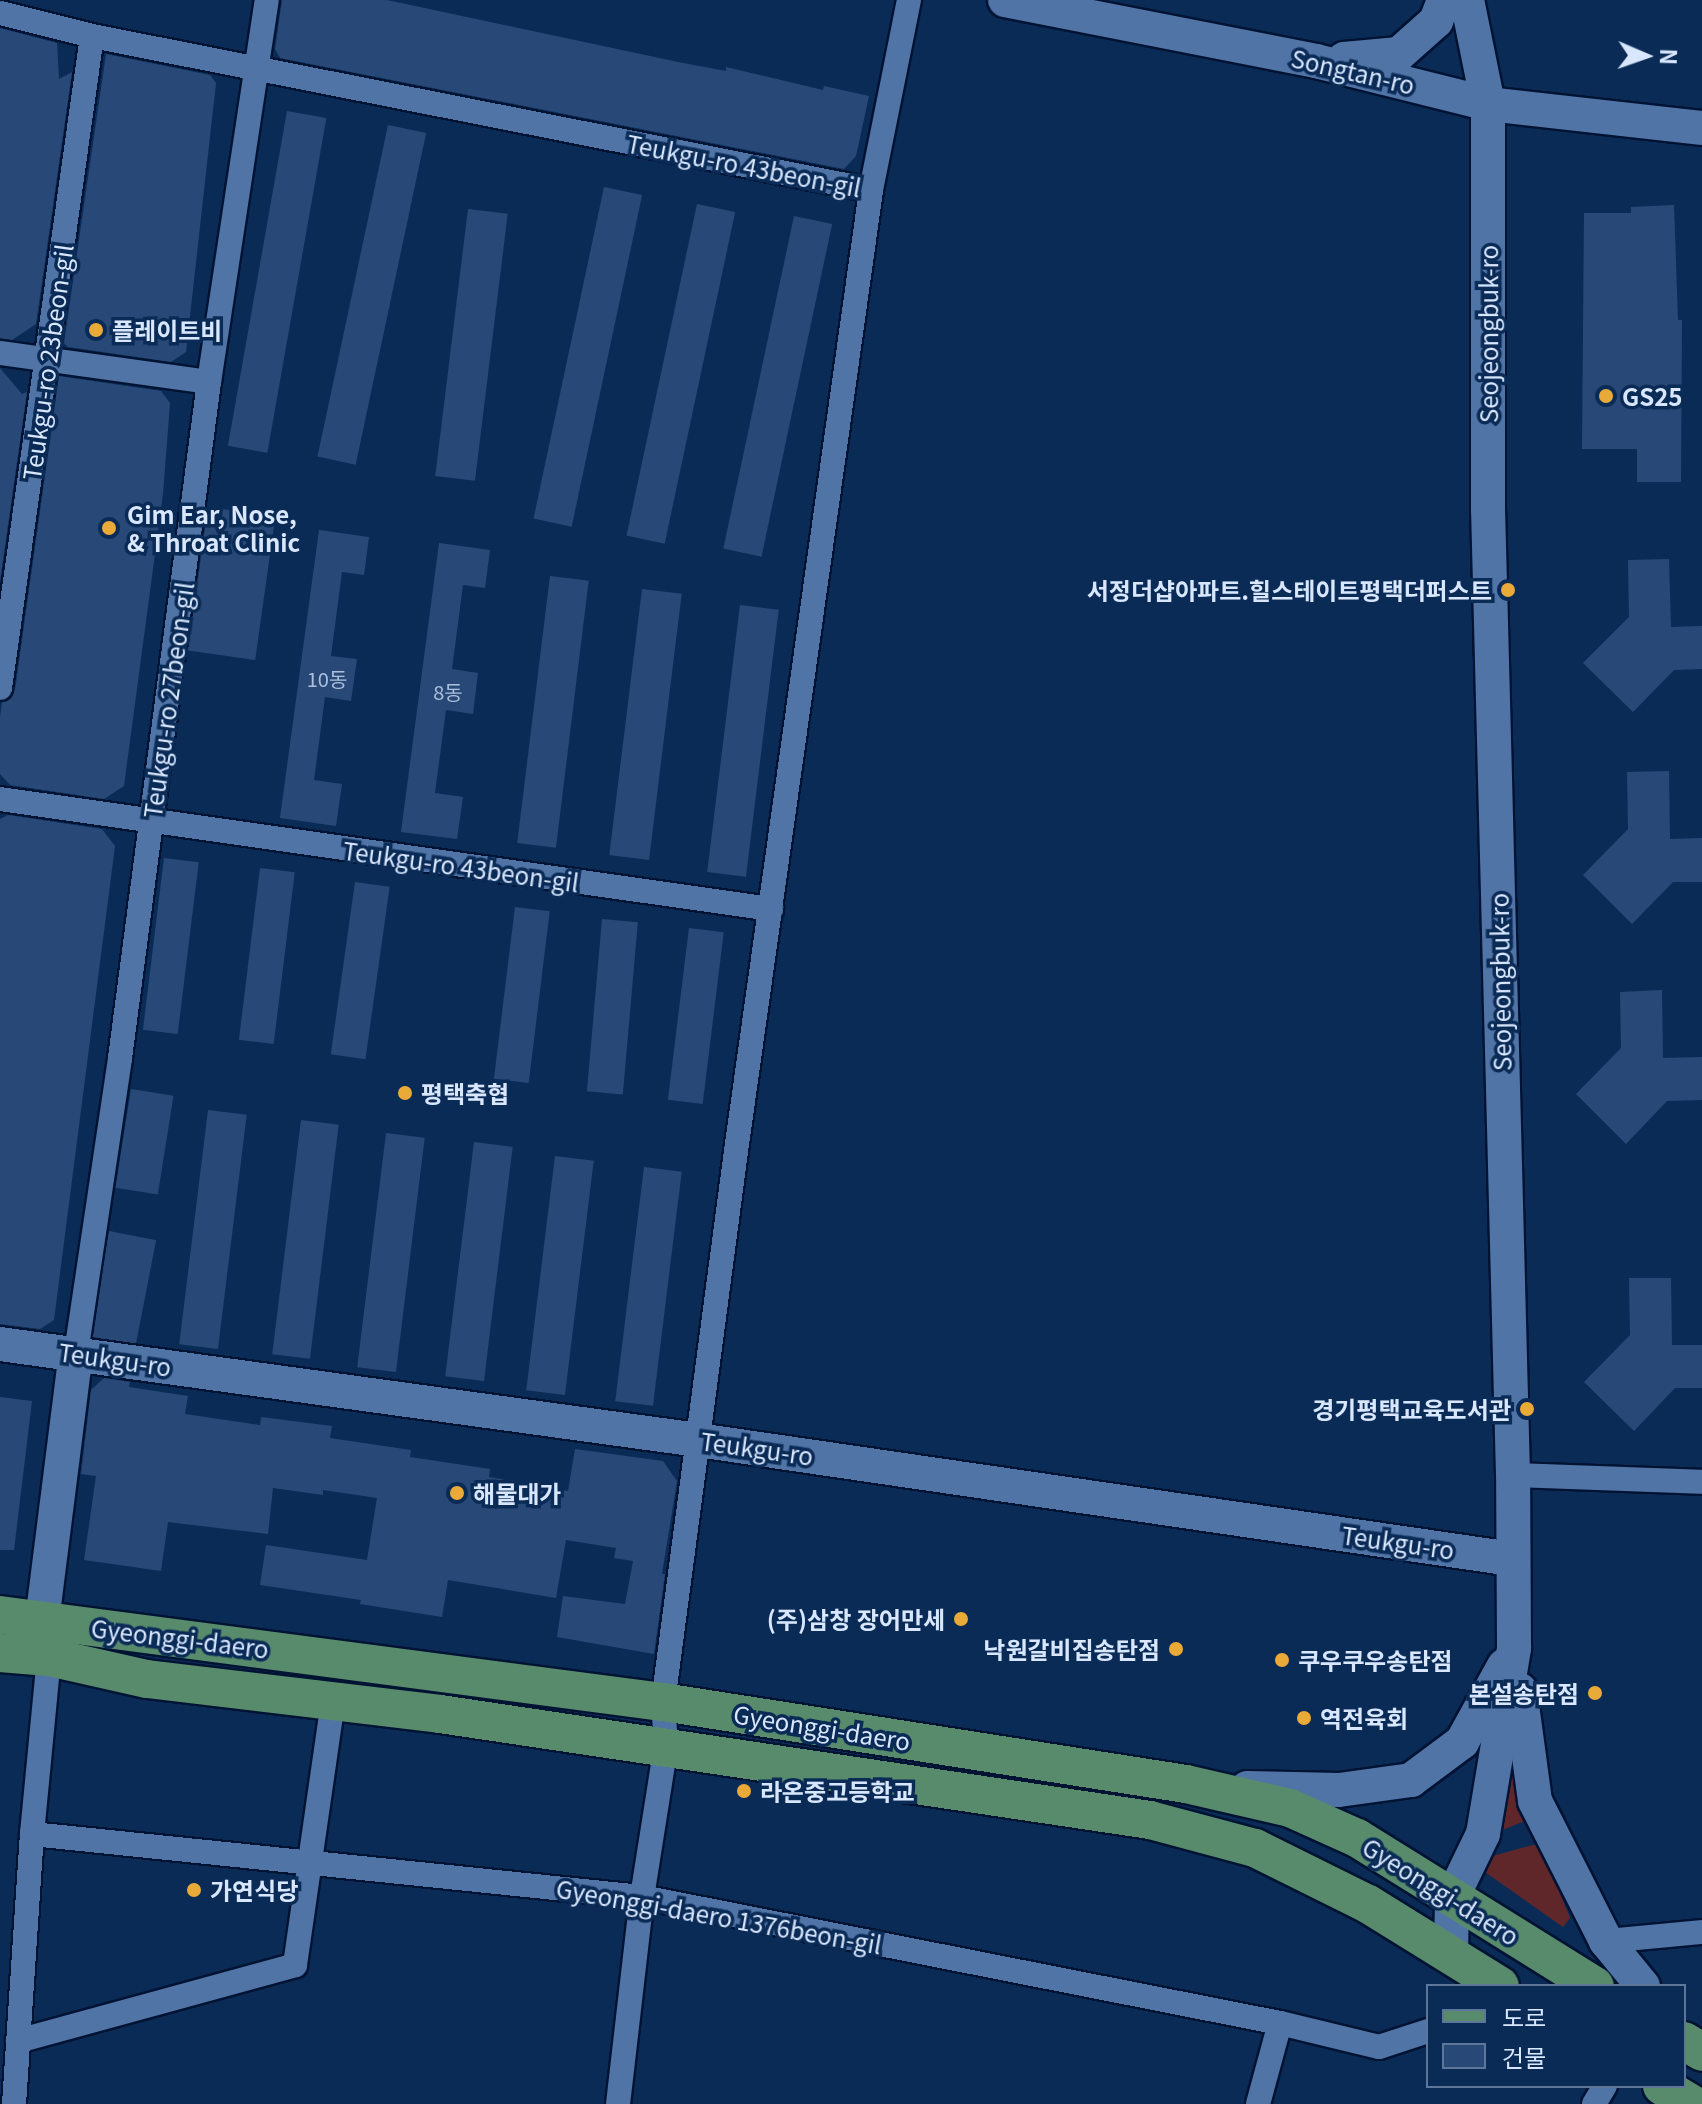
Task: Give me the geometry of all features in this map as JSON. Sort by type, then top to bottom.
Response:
[{"type":"main road","name":"Gyeonggi-daero","points":[[0,1615],[46,1639],[147,1679],[666,1745],[1165,1824],[1255,1848],[1368,1904],[1452,1971],[1494,1984]]},
{"type":"main road","name":"Gyeonggi-daero","points":[[0,1653],[46,1639],[663,1702],[1229,1794],[1290,1808],[1357,1838],[1592,1984]]},
{"type":"main road","points":[[1665,2088],[1692,2104]]},
{"type":"street","name":"Teukgu-ro 27beon-gil","points":[[76,1353],[152,822],[209,382],[267,0]]},
{"type":"street","points":[[871,190],[909,0]]},
{"type":"street","name":"Songtan-ro","points":[[1005,0],[1316,61],[1488,104],[1702,128]]},
{"type":"street","points":[[1316,61],[1399,54],[1436,21],[1444,0]]},
{"type":"street","name":"Seojeongbuk-ro","points":[[1452,1971],[1452,1898],[1483,1834],[1514,1648],[1513,1475],[1488,510],[1488,104],[1467,0]]},
{"type":"street","name":"Teukgu-ro 43beon-gil","points":[[0,13],[92,36],[871,190],[663,1702],[666,1745],[642,1897],[618,2104]]},
{"type":"street","name":"Teukgu-ro 23beon-gil","points":[[0,688],[92,36]]},
{"type":"street","points":[[0,353],[209,382]]},
{"type":"street","name":"Teukgu-ro 43beon-gil","points":[[0,799],[771,909]]},
{"type":"street","name":"Teukgu-ro","points":[[0,1344],[698,1440],[1512,1559]]},
{"type":"street","points":[[14,2104],[46,1639],[76,1353]]},
{"type":"street","points":[[1513,1475],[1702,1482]]},
{"type":"street","points":[[1229,1794],[1243,1788],[1339,1790],[1411,1780],[1462,1742],[1514,1648]]},
{"type":"street","points":[[1514,1648],[1535,1801],[1606,1941],[1641,1984]]},
{"type":"street","points":[[18,2041],[295,1965],[333,1701]]},
{"type":"street","name":"Gyeonggi-daero 1376beon-gil","points":[[32,1834],[309,1864],[534,1883],[642,1897],[1280,2023],[1379,2047],[1426,2032]]},
{"type":"street","points":[[1606,1941],[1702,1932]]},
{"type":"street","points":[[1258,2104],[1280,2023]]},
{"type":"shaded area","points":[[1514,1776],[1530,1819],[1495,1833],[1505,1782]]},
{"type":"shaded area","points":[[1540,1843],[1570,1918],[1563,1927],[1485,1872],[1489,1857]]},
{"type":"building","points":[[282,0],[387,0],[678,62],[726,71],[726,67],[823,90],[824,86],[869,96],[856,156],[844,169],[280,58],[275,49]]},
{"type":"building","points":[[0,28],[57,43],[59,79],[72,72],[36,324],[12,340],[0,338]]},
{"type":"building","points":[[106,54],[210,75],[216,83],[186,352],[171,362],[68,347],[64,343]]},
{"type":"building","points":[[287,111],[326,118],[267,453],[228,446]]},
{"type":"building","points":[[388,125],[426,133],[356,465],[318,457]]},
{"type":"building","points":[[604,187],[642,195],[572,527],[534,519]]},
{"type":"building","points":[[697,204],[735,212],[665,544],[627,536]]},
{"type":"building","points":[[1674,205],[1678,320],[1682,320],[1681,482],[1637,482],[1637,449],[1582,449],[1584,213],[1631,213],[1631,207]]},
{"type":"building","points":[[468,209],[508,214],[475,481],[435,476]]},
{"type":"building","points":[[794,216],[832,224],[761,557],[723,549]]},
{"type":"building","points":[[0,368],[22,394],[27,392],[0,581]]},
{"type":"building","points":[[59,376],[161,391],[170,403],[163,494],[124,786],[104,799],[10,785],[0,774],[2,702],[11,698],[15,690]]},
{"type":"building","points":[[208,507],[275,516],[255,660],[188,651]]},
{"type":"building","points":[[319,530],[369,537],[364,575],[342,572],[331,656],[357,659],[351,701],[325,697],[314,780],[342,784],[336,826],[280,818]]},
{"type":"building","points":[[439,543],[490,550],[485,588],[463,585],[452,669],[478,673],[473,714],[446,710],[435,793],[463,797],[457,839],[401,832]]},
{"type":"building","points":[[1669,559],[1671,627],[1702,626],[1702,669],[1674,670],[1633,712],[1583,663],[1629,617],[1628,560]]},
{"type":"building","points":[[550,576],[589,581],[556,848],[517,843]]},
{"type":"building","points":[[642,589],[682,594],[649,860],[609,855]]},
{"type":"building","points":[[740,605],[779,610],[746,877],[707,872]]},
{"type":"building","points":[[1669,771],[1670,839],[1702,838],[1702,882],[1673,882],[1632,924],[1583,875],[1628,829],[1627,772]]},
{"type":"building","points":[[8,815],[102,829],[115,846],[54,1320],[40,1329],[0,1324],[0,819]]},
{"type":"building","points":[[164,858],[199,862],[178,1034],[143,1030]]},
{"type":"building","points":[[260,868],[295,872],[274,1044],[239,1040]]},
{"type":"building","points":[[355,882],[390,887],[365,1059],[331,1054]]},
{"type":"building","points":[[515,907],[550,911],[529,1083],[494,1079]]},
{"type":"building","points":[[602,919],[638,922],[623,1094],[587,1091]]},
{"type":"building","points":[[689,928],[724,932],[703,1104],[668,1100]]},
{"type":"building","points":[[1662,990],[1663,1058],[1702,1057],[1702,1100],[1667,1101],[1626,1144],[1576,1094],[1621,1048],[1620,992]]},
{"type":"building","points":[[131,1089],[173,1096],[158,1194],[115,1188]]},
{"type":"building","points":[[208,1110],[247,1115],[218,1349],[179,1344]]},
{"type":"building","points":[[301,1120],[339,1125],[310,1359],[272,1354]]},
{"type":"building","points":[[386,1133],[425,1138],[396,1372],[357,1367]]},
{"type":"building","points":[[474,1142],[513,1147],[484,1381],[445,1376]]},
{"type":"building","points":[[555,1156],[594,1161],[565,1395],[526,1390]]},
{"type":"building","points":[[644,1167],[682,1172],[653,1406],[615,1401]]},
{"type":"building","points":[[109,1231],[156,1240],[136,1345],[89,1336]]},
{"type":"building","points":[[1629,1278],[1671,1278],[1672,1345],[1702,1345],[1702,1388],[1675,1388],[1634,1431],[1584,1382],[1630,1335]]},
{"type":"building","points":[[104,1378],[130,1382],[129,1387],[188,1396],[185,1414],[260,1425],[261,1417],[332,1426],[330,1438],[411,1450],[410,1457],[490,1469],[489,1477],[568,1491],[575,1449],[663,1461],[677,1481],[662,1574],[665,1574],[654,1654],[557,1637],[563,1596],[625,1604],[633,1561],[614,1558],[616,1548],[566,1540],[556,1598],[448,1580],[442,1617],[360,1604],[361,1600],[260,1585],[266,1545],[367,1560],[377,1498],[323,1490],[323,1495],[273,1488],[268,1534],[168,1522],[161,1571],[84,1560],[96,1476],[81,1474],[91,1390]]},
{"type":"building","points":[[0,1397],[32,1401],[14,1550],[0,1550]]},
{"type":"place","name":"플레이트비","points":[[96,330]]},
{"type":"place","name":"GS25","points":[[1606,396]]},
{"type":"place","name":"Gim Ear, Nose, & Throat Clinic","points":[[109,528]]},
{"type":"place","name":"서정더샵아파트.힐스테이트평택더퍼스트","points":[[1508,590]]},
{"type":"place","name":"평택축협","points":[[405,1093]]},
{"type":"place","name":"경기평택교육도서관","points":[[1527,1409]]},
{"type":"place","name":"해물대가","points":[[457,1493]]},
{"type":"place","name":"(주)삼창 장어만세","points":[[961,1619]]},
{"type":"place","name":"낙원갈비집송탄점","points":[[1176,1649]]},
{"type":"place","name":"쿠우쿠우송탄점","points":[[1282,1660]]},
{"type":"place","name":"본설송탄점","points":[[1595,1693]]},
{"type":"place","name":"역전육회","points":[[1304,1718]]},
{"type":"place","name":"라온중고등학교","points":[[744,1791]]},
{"type":"place","name":"가연식당","points":[[194,1890]]}]
